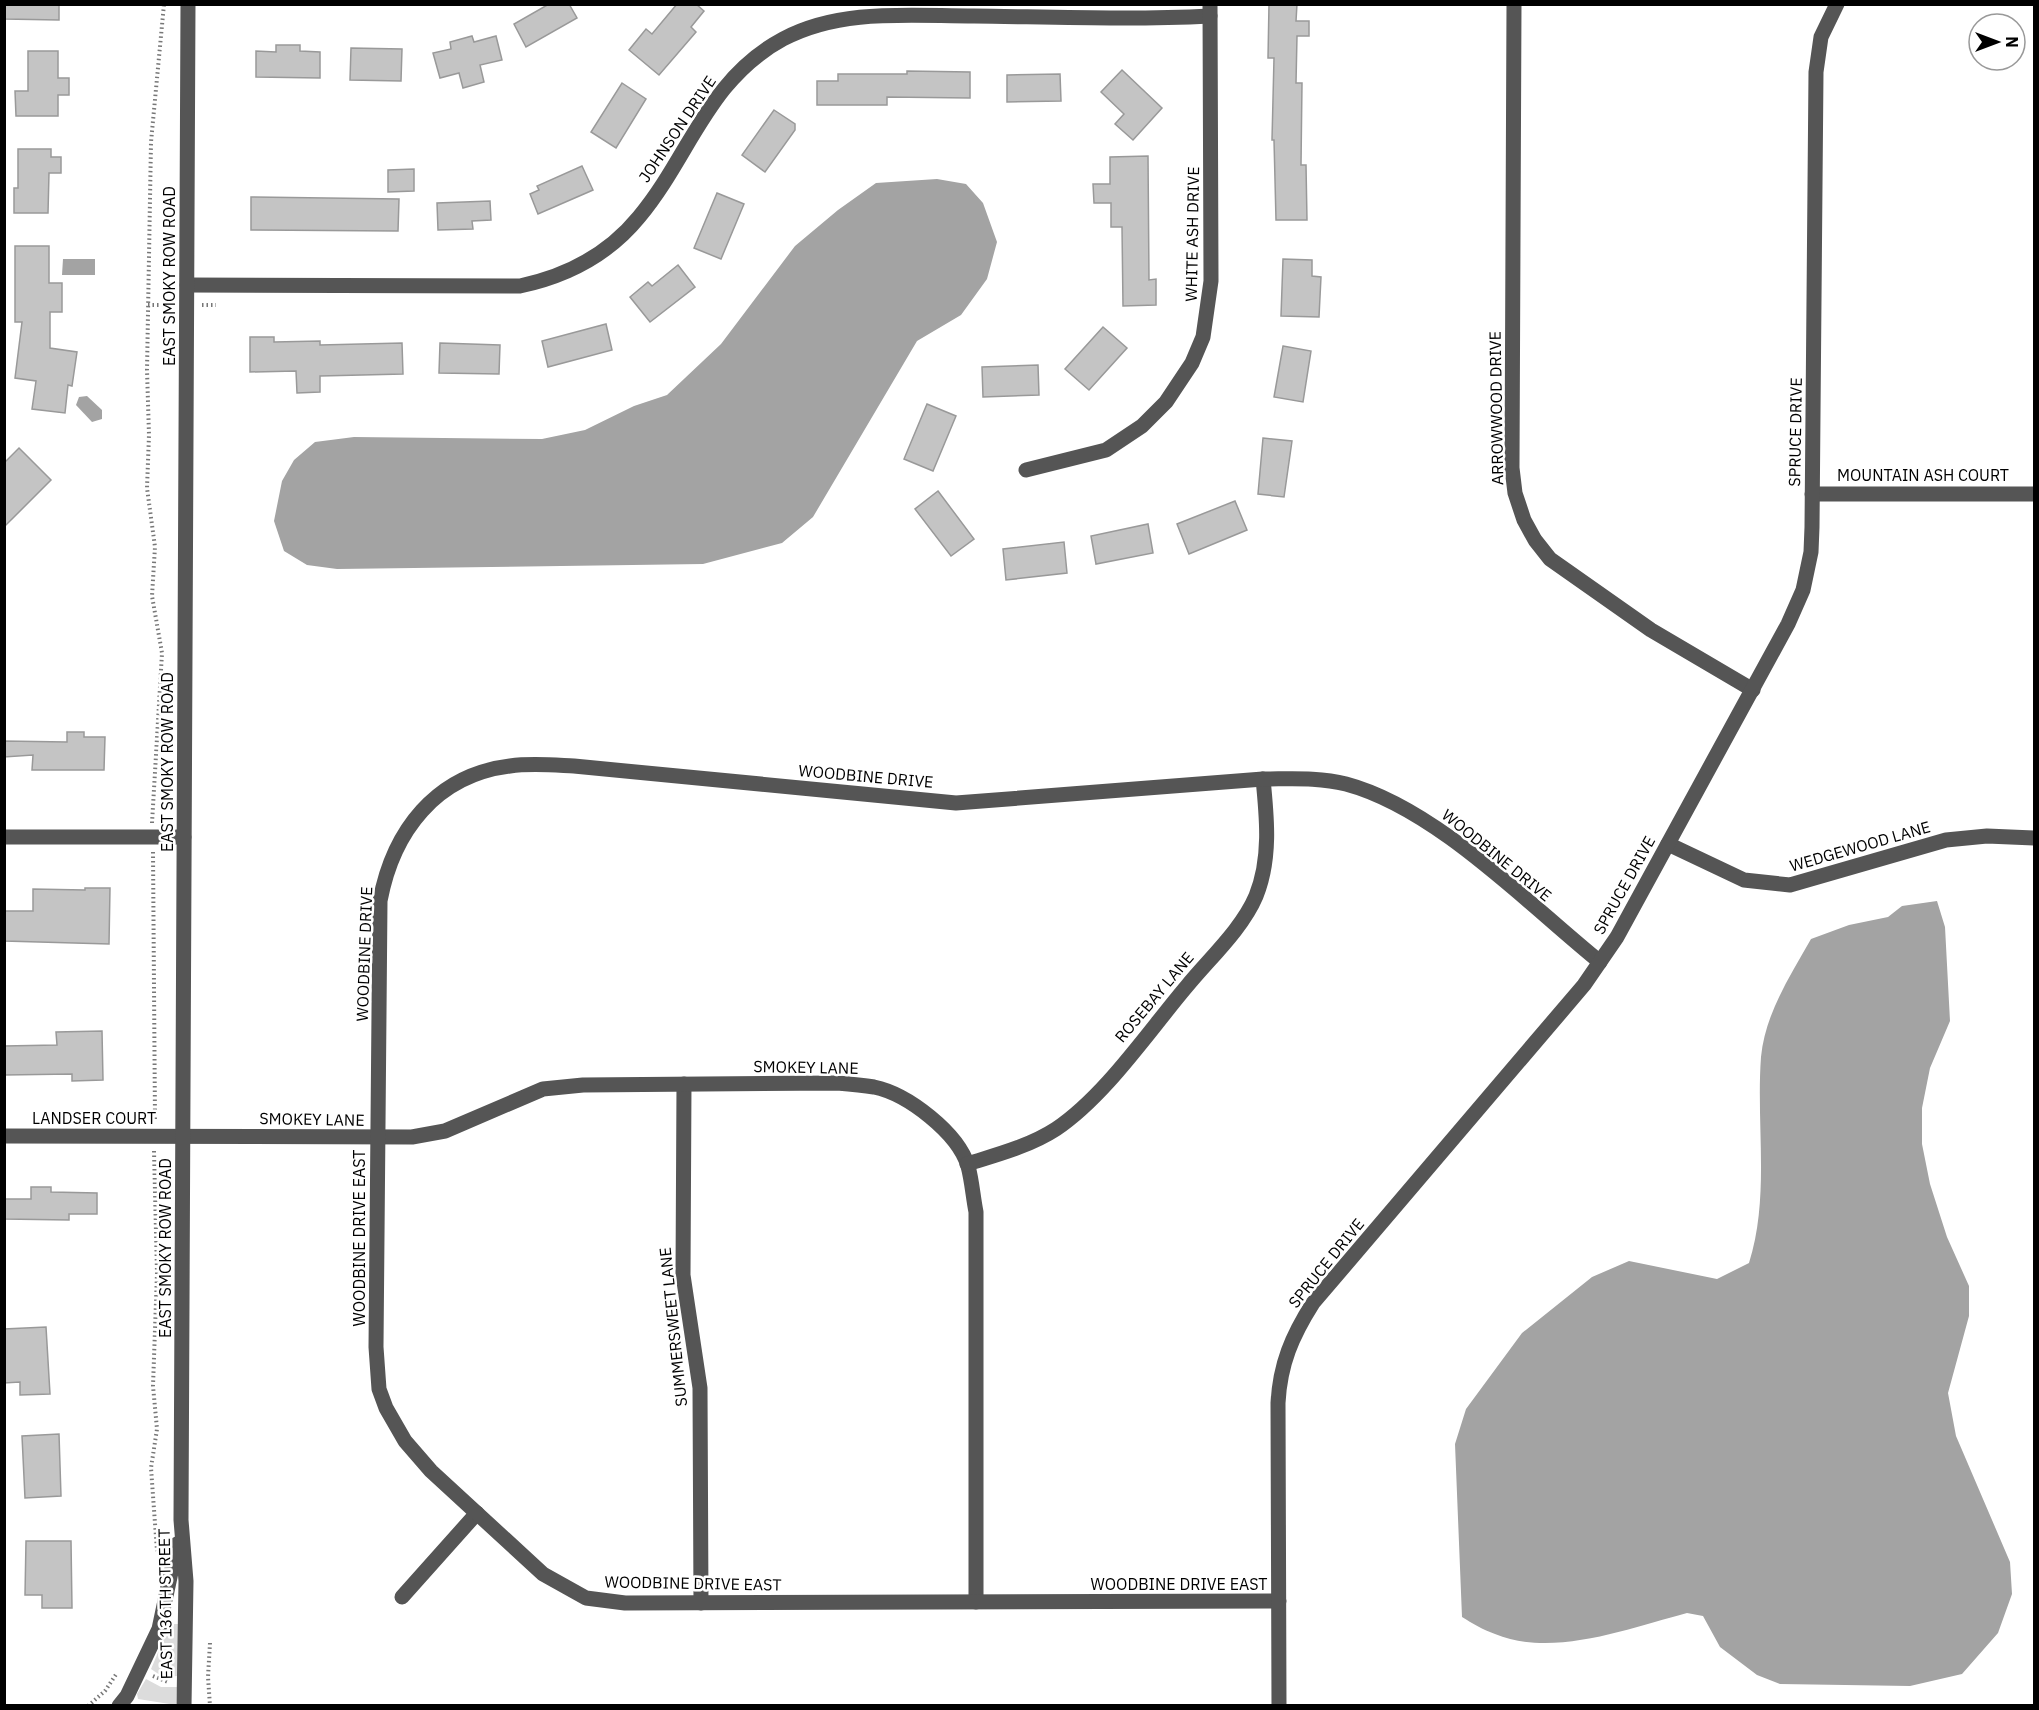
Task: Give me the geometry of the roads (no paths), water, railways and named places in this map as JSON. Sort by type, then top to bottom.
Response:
[{"type":"street","name":"EAST SMOKY ROW ROAD","points":[[181,1520],[188,4]]},
{"type":"street","name":"ARROWWOOD DRIVE","points":[[1514,4],[1512,468],[1518,502],[1535,540],[1550,559],[1571,576],[1650,630],[1753,690]]},
{"type":"street","name":"SPRUCE DRIVE","points":[[1279,1706],[1278,1403],[1279,1378],[1290,1342],[1313,1303],[1567,1008],[1600,962],[1617,937],[1753,690],[1803,590],[1811,552],[1816,72],[1821,37],[1837,4]]},
{"type":"street","name":"JOHNSON DRIVE","points":[[186,285],[520,286],[552,279],[585,264],[614,242],[639,218],[718,94],[747,62],[782,40],[808,28],[838,19],[928,10],[1210,10]]},
{"type":"street","name":"WHITE ASH DRIVE","points":[[1026,470],[1106,450],[1142,426],[1166,402],[1191,363],[1203,338],[1211,281],[1210,10]]},
{"type":"street","name":"MOUNTAIN ASH COURT","points":[[1812,494],[2034,494]]},
{"type":"street","name":"WOODBINE DRIVE","points":[[378,1138],[380,901],[385,873],[396,846],[423,808],[466,779],[510,766],[574,766],[956,803],[1263,779],[1314,779],[1345,783],[1379,795],[1432,824],[1600,962]]},
{"type":"street","name":"ROSEBAY LANE","points":[[967,1164],[1021,1146],[1054,1130],[1087,1104],[1232,933],[1255,897],[1263,871],[1267,829],[1263,779]]},
{"type":"street","name":"WEDGEWOOD LANE","points":[[1668,844],[1735,877],[1782,886],[1804,883],[1946,840],[1987,836],[2034,838]]},
{"type":"street","points":[[4,837],[184,837]]},
{"type":"street","name":"SUMMERSWEET LANE","points":[[684,1083],[683,1275],[700,1388],[701,1603]]},
{"type":"street","name":"SMOKEY LANE","points":[[184,1137],[412,1137],[445,1131],[543,1089],[583,1085],[837,1083],[877,1088],[926,1113],[944,1130],[967,1164],[976,1212],[976,1602]]},
{"type":"street","name":"LANDSER COURT","points":[[4,1136],[184,1137]]},
{"type":"street","name":"WOODBINE DRIVE EAST","points":[[378,1138],[376,1347],[379,1389],[392,1422],[431,1471],[543,1574],[586,1598],[625,1603],[1279,1601]]},
{"type":"street","points":[[402,1597],[477,1513]]},
{"type":"street","name":"EAST 136TH STREET","points":[[119,1706],[127,1696],[159,1629],[181,1520]]},
{"type":"street","name":"EAST 136TH STREET","points":[[181,1520],[186,1581],[184,1706]]}]
